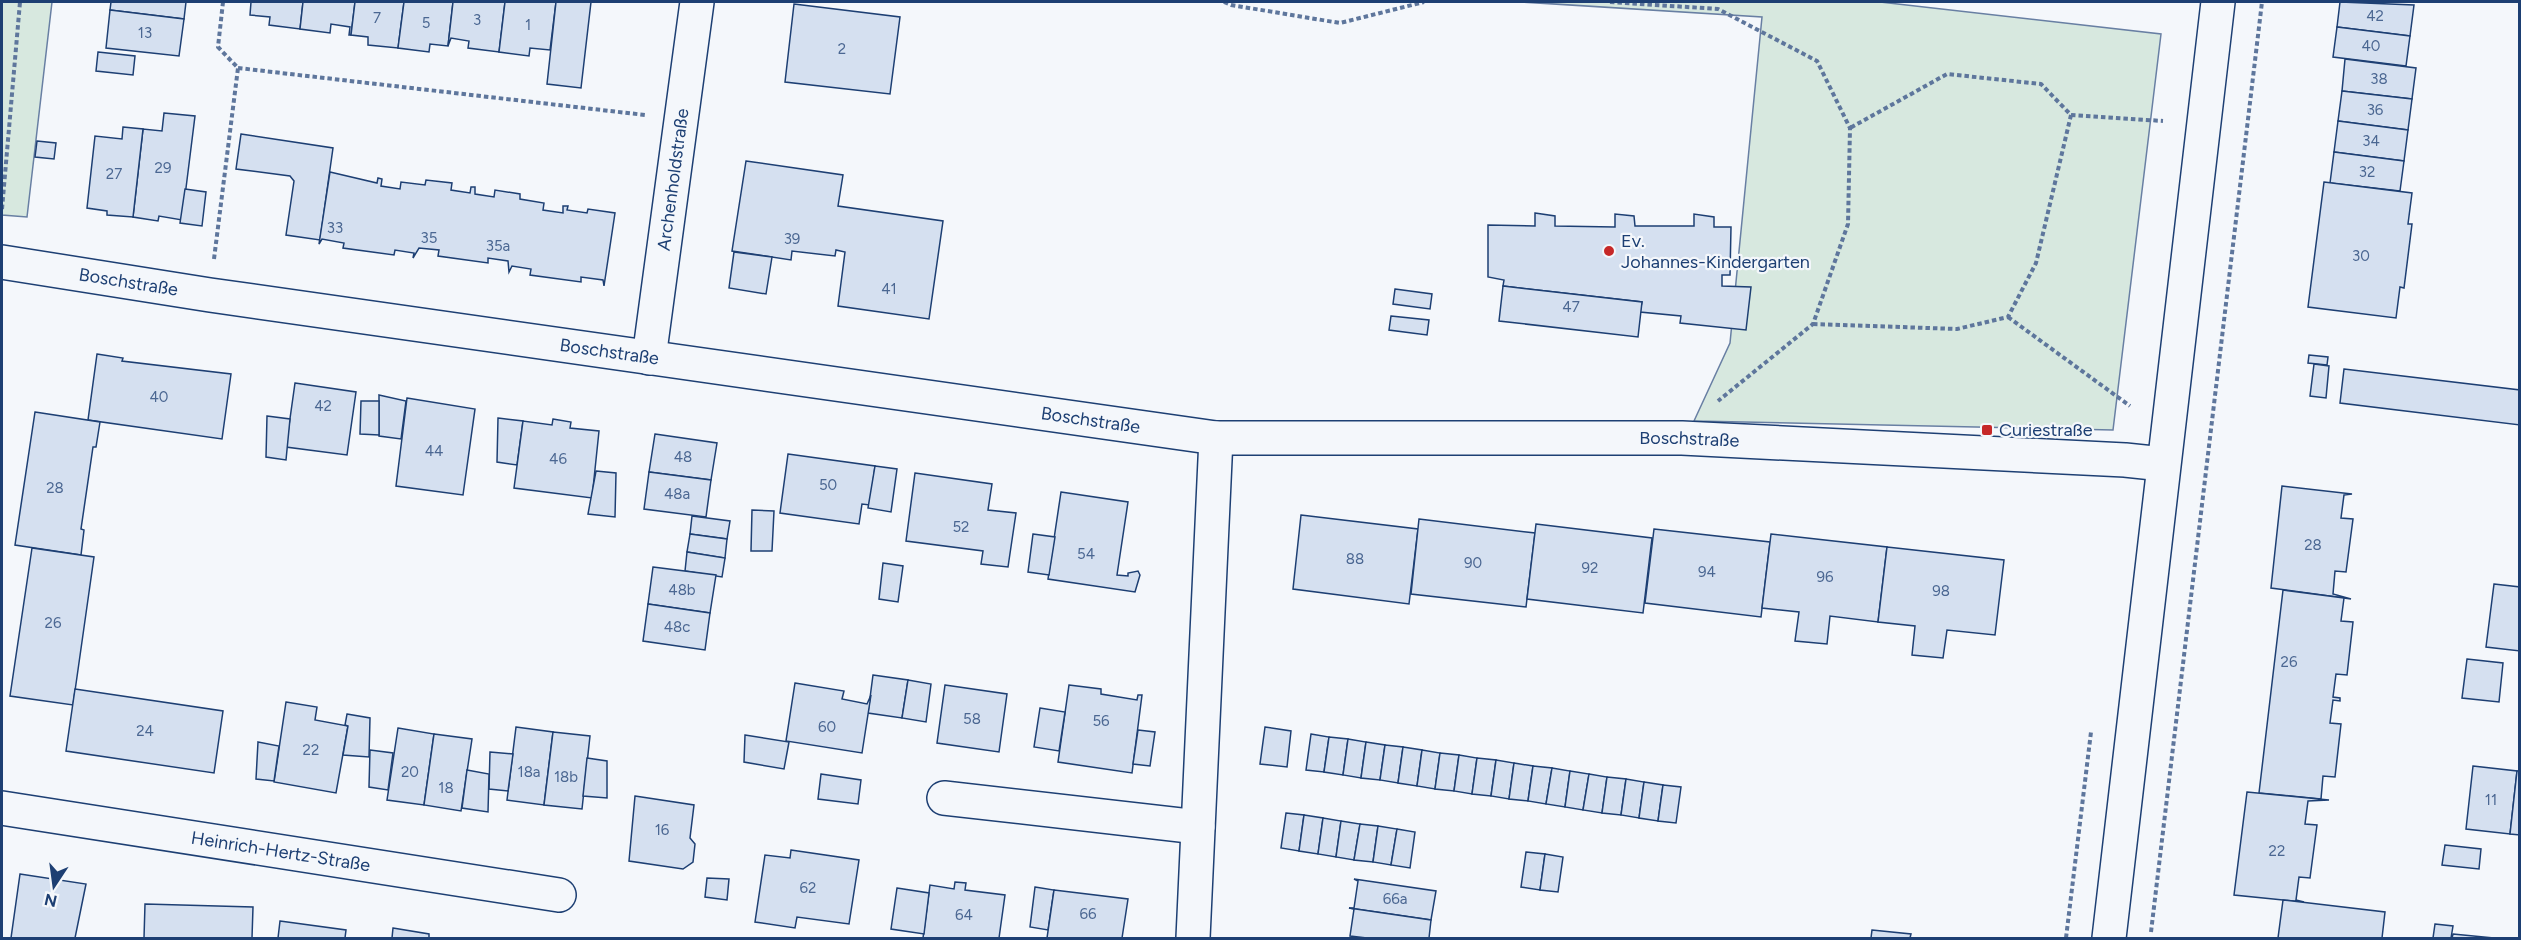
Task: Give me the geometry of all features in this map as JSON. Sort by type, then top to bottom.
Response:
[{"type":"street","name":"Archenholdstraße","points":[[649,358],[698,2]]},
{"type":"street","points":[[2109,939],[2218,2]]},
{"type":"street","name":"Boschstraße","points":[[2,262],[210,295],[1215,438],[1682,438],[2125,460],[2163,464]]},
{"type":"street","points":[[1193,939],[1215,438]]},
{"type":"street","points":[[944,798],[1198,827]]},
{"type":"street","name":"Heinrich-Hertz-Straße","points":[[2,808],[559,895]]},
{"type":"path","points":[[2,208],[20,2]]},
{"type":"path","points":[[223,2],[218,47],[237,68],[682,119]]},
{"type":"path","points":[[1224,2],[1340,23],[1424,2]]},
{"type":"path","points":[[1610,2],[1718,9],[1808,56],[1817,61],[1850,128],[1848,224],[1813,324],[1730,389],[1682,438]]},
{"type":"path","points":[[2151,939],[2262,2]]},
{"type":"path","points":[[210,295],[237,68]]},
{"type":"path","points":[[1850,128],[1947,74],[2042,84],[2071,115],[2163,121]]},
{"type":"path","points":[[2008,317],[2036,263],[2071,115]]},
{"type":"path","points":[[1813,324],[1957,329],[2008,317],[2130,406]]},
{"type":"shaded area","points":[[2,2],[52,2],[27,217],[2,215]]},
{"type":"shaded area","points":[[1522,2],[1880,2],[2161,34],[2113,430],[1694,421],[1730,343],[1762,17]]},
{"type":"building","points":[[111,2],[186,2],[184,19],[110,10]]},
{"type":"building","points":[[251,2],[303,2],[300,29],[269,25],[270,17],[250,15]]},
{"type":"building","points":[[303,2],[355,2],[351,35],[349,35],[350,27],[331,24],[330,33],[300,29]]},
{"type":"building","points":[[355,2],[404,2],[398,48],[368,45],[368,37],[351,35]]},
{"type":"building","points":[[404,2],[453,2],[448,46],[430,44],[429,52],[398,48]]},
{"type":"building","points":[[453,2],[505,2],[499,52],[468,48],[469,41],[451,38],[448,46]]},
{"type":"building","points":[[505,2],[556,2],[550,50],[530,48],[529,56],[499,52]]},
{"type":"building","points":[[556,2],[591,2],[581,88],[547,84]]},
{"type":"building","points":[[2340,2],[2414,5],[2410,36],[2337,27]]},
{"type":"building","points":[[794,4],[900,17],[890,94],[785,82]]},
{"type":"building","points":[[110,10],[184,19],[179,56],[106,48]]},
{"type":"building","points":[[2337,27],[2410,36],[2406,66],[2333,57]]},
{"type":"building","points":[[98,52],[135,56],[133,75],[96,71]]},
{"type":"building","points":[[2345,59],[2416,68],[2412,99],[2342,91]]},
{"type":"building","points":[[2342,91],[2412,99],[2408,130],[2338,121]]},
{"type":"building","points":[[164,113],[195,116],[182,220],[159,216],[158,221],[133,217],[143,129],[162,131]]},
{"type":"building","points":[[2338,121],[2408,130],[2404,161],[2334,152]]},
{"type":"building","points":[[123,127],[143,129],[133,217],[107,215],[107,211],[87,208],[95,136],[122,139]]},
{"type":"building","points":[[241,134],[333,148],[320,240],[286,235],[294,181],[290,176],[236,169]]},
{"type":"building","points":[[37,141],[56,143],[54,159],[35,157]]},
{"type":"building","points":[[2334,152],[2404,161],[2400,191],[2330,183]]},
{"type":"building","points":[[746,161],[843,175],[838,206],[943,221],[929,319],[838,306],[845,252],[836,250],[835,256],[792,251],[791,260],[732,251]]},
{"type":"building","points":[[330,172],[377,183],[378,178],[382,179],[381,186],[400,189],[401,182],[425,185],[426,180],[452,183],[451,190],[470,193],[471,187],[475,187],[475,194],[494,197],[495,190],[520,194],[520,199],[544,203],[543,210],[563,213],[563,206],[568,206],[567,210],[587,213],[588,209],[615,213],[604,286],[603,280],[581,277],[581,282],[530,275],[531,269],[512,266],[509,272],[508,261],[488,258],[488,263],[438,256],[439,250],[419,248],[413,258],[414,253],[395,250],[394,255],[343,248],[344,243],[322,239],[319,244]]},
{"type":"building","points":[[2324,182],[2412,193],[2408,224],[2412,224],[2404,288],[2400,287],[2396,318],[2308,307]]},
{"type":"building","points":[[185,189],[206,192],[202,226],[180,223]]},
{"type":"building","name":"Ev. Johannes-Kindergarten","points":[[1535,213],[1555,216],[1555,226],[1615,227],[1615,214],[1634,216],[1635,226],[1694,226],[1694,214],[1714,217],[1714,227],[1731,227],[1730,275],[1722,275],[1722,286],[1751,287],[1746,330],[1680,323],[1681,316],[1640,312],[1642,302],[1503,286],[1504,280],[1488,277],[1488,225],[1535,226]]},
{"type":"building","points":[[734,252],[772,257],[766,294],[729,288]]},
{"type":"building","points":[[1503,286],[1642,302],[1638,337],[1499,321]]},
{"type":"building","points":[[1395,289],[1432,294],[1430,309],[1393,304]]},
{"type":"building","points":[[1391,316],[1429,320],[1427,335],[1389,330]]},
{"type":"building","points":[[97,354],[123,358],[122,361],[231,374],[222,439],[88,420]]},
{"type":"building","points":[[2309,355],[2328,357],[2327,365],[2308,363]]},
{"type":"building","points":[[2314,364],[2329,366],[2326,398],[2310,396]]},
{"type":"building","points":[[2344,369],[2520,390],[2520,425],[2340,403]]},
{"type":"building","points":[[295,383],[356,392],[347,455],[286,447]]},
{"type":"building","points":[[379,395],[406,401],[401,439],[379,436]]},
{"type":"building","points":[[407,398],[475,409],[463,495],[396,486]]},
{"type":"building","points":[[361,401],[379,401],[379,435],[360,434]]},
{"type":"building","points":[[35,412],[100,422],[96,447],[93,447],[81,529],[84,530],[81,555],[15,545]]},
{"type":"building","points":[[267,416],[290,419],[286,460],[266,457]]},
{"type":"building","points":[[498,418],[523,421],[517,465],[497,462]]},
{"type":"building","points":[[553,419],[571,422],[570,428],[599,431],[592,498],[514,488],[523,421],[552,425]]},
{"type":"building","points":[[655,434],[717,443],[711,480],[649,472]]},
{"type":"building","points":[[788,454],[875,466],[870,505],[862,504],[859,524],[780,513]]},
{"type":"building","points":[[875,466],[897,469],[891,512],[868,508]]},
{"type":"building","points":[[596,471],[616,473],[615,517],[588,514]]},
{"type":"building","points":[[649,472],[711,480],[706,517],[644,509]]},
{"type":"building","points":[[915,473],[992,484],[988,510],[1016,513],[1008,567],[981,564],[983,551],[906,541]]},
{"type":"building","points":[[2282,486],[2352,494],[2344,495],[2341,518],[2353,519],[2346,572],[2335,571],[2333,594],[2351,599],[2271,588]]},
{"type":"building","points":[[1061,492],[1128,502],[1117,575],[1128,576],[1128,573],[1138,571],[1140,575],[1135,592],[1048,579]]},
{"type":"building","points":[[752,510],[774,511],[772,551],[751,551]]},
{"type":"building","points":[[1301,515],[1418,529],[1409,604],[1293,589]]},
{"type":"building","points":[[692,516],[730,521],[727,539],[690,534]]},
{"type":"building","points":[[1419,519],[1535,533],[1526,607],[1411,594]]},
{"type":"building","points":[[1536,524],[1652,538],[1643,613],[1527,599]]},
{"type":"building","points":[[1654,529],[1770,542],[1761,617],[1645,603]]},
{"type":"building","points":[[690,534],[727,539],[725,558],[687,552]]},
{"type":"building","points":[[1033,534],[1055,537],[1049,575],[1028,572]]},
{"type":"building","points":[[1771,534],[1887,547],[1878,622],[1830,616],[1827,644],[1795,641],[1799,612],[1762,608]]},
{"type":"building","points":[[1887,547],[2004,560],[1995,635],[1947,630],[1943,658],[1912,655],[1915,626],[1878,622]]},
{"type":"building","points":[[32,548],[94,557],[73,705],[10,696]]},
{"type":"building","points":[[687,552],[725,558],[722,577],[685,571]]},
{"type":"building","points":[[883,563],[903,566],[898,602],[879,599]]},
{"type":"building","points":[[653,567],[716,575],[710,613],[648,604]]},
{"type":"building","points":[[2494,584],[2520,587],[2520,651],[2486,647]]},
{"type":"building","points":[[2283,590],[2344,598],[2341,621],[2353,622],[2347,675],[2336,674],[2333,697],[2340,698],[2340,701],[2333,700],[2330,723],[2341,724],[2335,777],[2323,776],[2321,799],[2259,793]]},
{"type":"building","points":[[648,604],[710,613],[705,650],[643,641]]},
{"type":"building","points":[[2467,659],[2503,663],[2499,702],[2462,698]]},
{"type":"building","points":[[873,675],[908,680],[902,718],[868,713]]},
{"type":"building","points":[[908,680],[931,684],[926,722],[902,718]]},
{"type":"building","points":[[795,683],[844,691],[842,699],[867,704],[871,695],[862,753],[786,741]]},
{"type":"building","points":[[945,685],[1007,694],[999,752],[937,743]]},
{"type":"building","points":[[1069,685],[1101,689],[1101,694],[1137,700],[1138,695],[1142,695],[1132,773],[1058,762]]},
{"type":"building","points":[[75,689],[223,711],[214,773],[66,751]]},
{"type":"building","points":[[286,702],[317,707],[315,720],[348,726],[336,793],[274,782]]},
{"type":"building","points":[[1040,708],[1065,712],[1059,751],[1034,747]]},
{"type":"building","points":[[347,714],[370,718],[369,757],[343,755],[348,726],[345,725]]},
{"type":"building","points":[[516,727],[553,732],[544,805],[507,800]]},
{"type":"building","points":[[1265,727],[1291,731],[1287,767],[1260,764]]},
{"type":"building","points":[[398,728],[434,734],[424,805],[387,800]]},
{"type":"building","points":[[1138,730],[1155,732],[1150,766],[1133,764]]},
{"type":"building","points":[[553,732],[590,736],[582,809],[544,805]]},
{"type":"building","points":[[434,734],[472,739],[461,811],[424,805]]},
{"type":"building","points":[[1311,734],[1329,737],[1324,772],[1306,770]]},
{"type":"building","points":[[745,735],[789,742],[784,769],[744,762]]},
{"type":"building","points":[[1329,737],[1348,739],[1343,775],[1324,772]]},
{"type":"building","points":[[1348,739],[1366,742],[1361,778],[1343,775]]},
{"type":"building","points":[[258,742],[279,746],[274,781],[256,779]]},
{"type":"building","points":[[1366,742],[1385,745],[1380,780],[1361,778]]},
{"type":"building","points":[[1385,745],[1403,747],[1398,783],[1380,780]]},
{"type":"building","points":[[1403,747],[1422,750],[1417,786],[1398,783]]},
{"type":"building","points":[[370,750],[393,753],[388,790],[369,787]]},
{"type":"building","points":[[1422,750],[1440,753],[1435,789],[1417,786]]},
{"type":"building","points":[[490,752],[513,754],[508,791],[489,789]]},
{"type":"building","points":[[1440,753],[1459,755],[1454,791],[1435,789]]},
{"type":"building","points":[[1459,755],[1477,758],[1472,794],[1454,791]]},
{"type":"building","points":[[587,758],[607,761],[607,798],[583,796]]},
{"type":"building","points":[[1477,758],[1496,760],[1491,796],[1472,794]]},
{"type":"building","points":[[1496,760],[1514,763],[1509,799],[1491,796]]},
{"type":"building","points":[[1514,763],[1533,766],[1528,801],[1509,799]]},
{"type":"building","points":[[1533,766],[1552,768],[1546,804],[1528,801]]},
{"type":"building","points":[[2473,766],[2517,771],[2510,834],[2466,829]]},
{"type":"building","points":[[1552,768],[1570,771],[1565,807],[1546,804]]},
{"type":"building","points":[[467,770],[489,774],[488,812],[462,808]]},
{"type":"building","points":[[1570,771],[1589,774],[1583,810],[1565,807]]},
{"type":"building","points":[[2517,771],[2520,771],[2520,835],[2510,834]]},
{"type":"building","points":[[821,774],[861,780],[858,804],[818,799]]},
{"type":"building","points":[[1589,774],[1607,777],[1602,813],[1583,810]]},
{"type":"building","points":[[1607,777],[1626,779],[1621,815],[1602,813]]},
{"type":"building","points":[[1626,779],[1644,782],[1639,818],[1621,815]]},
{"type":"building","points":[[1644,782],[1663,785],[1658,821],[1639,818]]},
{"type":"building","points":[[1663,785],[1681,787],[1676,823],[1658,821]]},
{"type":"building","points":[[2247,792],[2329,800],[2308,801],[2305,824],[2317,825],[2310,878],[2299,877],[2296,900],[2304,902],[2234,895]]},
{"type":"building","points":[[635,796],[694,805],[690,838],[695,844],[693,862],[683,869],[629,861]]},
{"type":"building","points":[[1286,813],[1304,815],[1299,851],[1281,848]]},
{"type":"building","points":[[1304,815],[1323,818],[1318,854],[1299,851]]},
{"type":"building","points":[[1323,818],[1341,821],[1336,857],[1318,854]]},
{"type":"building","points":[[1341,821],[1360,824],[1354,860],[1336,857]]},
{"type":"building","points":[[1360,824],[1378,826],[1373,862],[1354,860]]},
{"type":"building","points":[[1378,826],[1397,829],[1391,865],[1373,862]]},
{"type":"building","points":[[1397,829],[1415,832],[1410,868],[1391,865]]},
{"type":"building","points":[[2445,845],[2481,849],[2479,869],[2442,865]]},
{"type":"building","points":[[791,850],[859,860],[849,924],[797,917],[795,928],[755,922],[765,855],[790,858]]},
{"type":"building","points":[[1526,852],[1545,854],[1540,890],[1521,887]]},
{"type":"building","points":[[1545,854],[1563,857],[1558,892],[1540,890]]},
{"type":"building","points":[[20,874],[86,884],[75,938],[11,938]]},
{"type":"building","points":[[707,878],[729,879],[727,900],[705,897]]},
{"type":"building","points":[[1354,879],[1436,891],[1431,920],[1349,908],[1354,908],[1358,881]]},
{"type":"building","points":[[955,882],[966,883],[965,890],[1005,895],[999,938],[923,938],[930,885],[954,889]]},
{"type":"building","points":[[1035,887],[1054,890],[1048,930],[1030,927]]},
{"type":"building","points":[[897,888],[929,893],[924,934],[891,929]]},
{"type":"building","points":[[1054,890],[1128,899],[1122,938],[1047,938]]},
{"type":"building","points":[[2283,900],[2385,912],[2382,938],[2278,938]]},
{"type":"building","points":[[145,904],[253,907],[252,938],[144,938]]},
{"type":"building","points":[[1349,908],[1431,920],[1429,938],[1350,936],[1354,909]]},
{"type":"building","points":[[280,921],[346,930],[345,938],[278,938]]},
{"type":"building","points":[[2435,924],[2453,926],[2451,938],[2433,938]]},
{"type":"building","points":[[393,928],[429,934],[429,938],[392,938]]},
{"type":"building","points":[[1872,930],[1911,934],[1910,938],[1871,938]]},
{"type":"building","points":[[2453,934],[2494,938],[2452,938]]},
{"type":"place","name":"Ev. Johannes-Kindergarten","points":[[1609,251]]},
{"type":"place","name":"Curiestraße","points":[[1987,430]]}]
